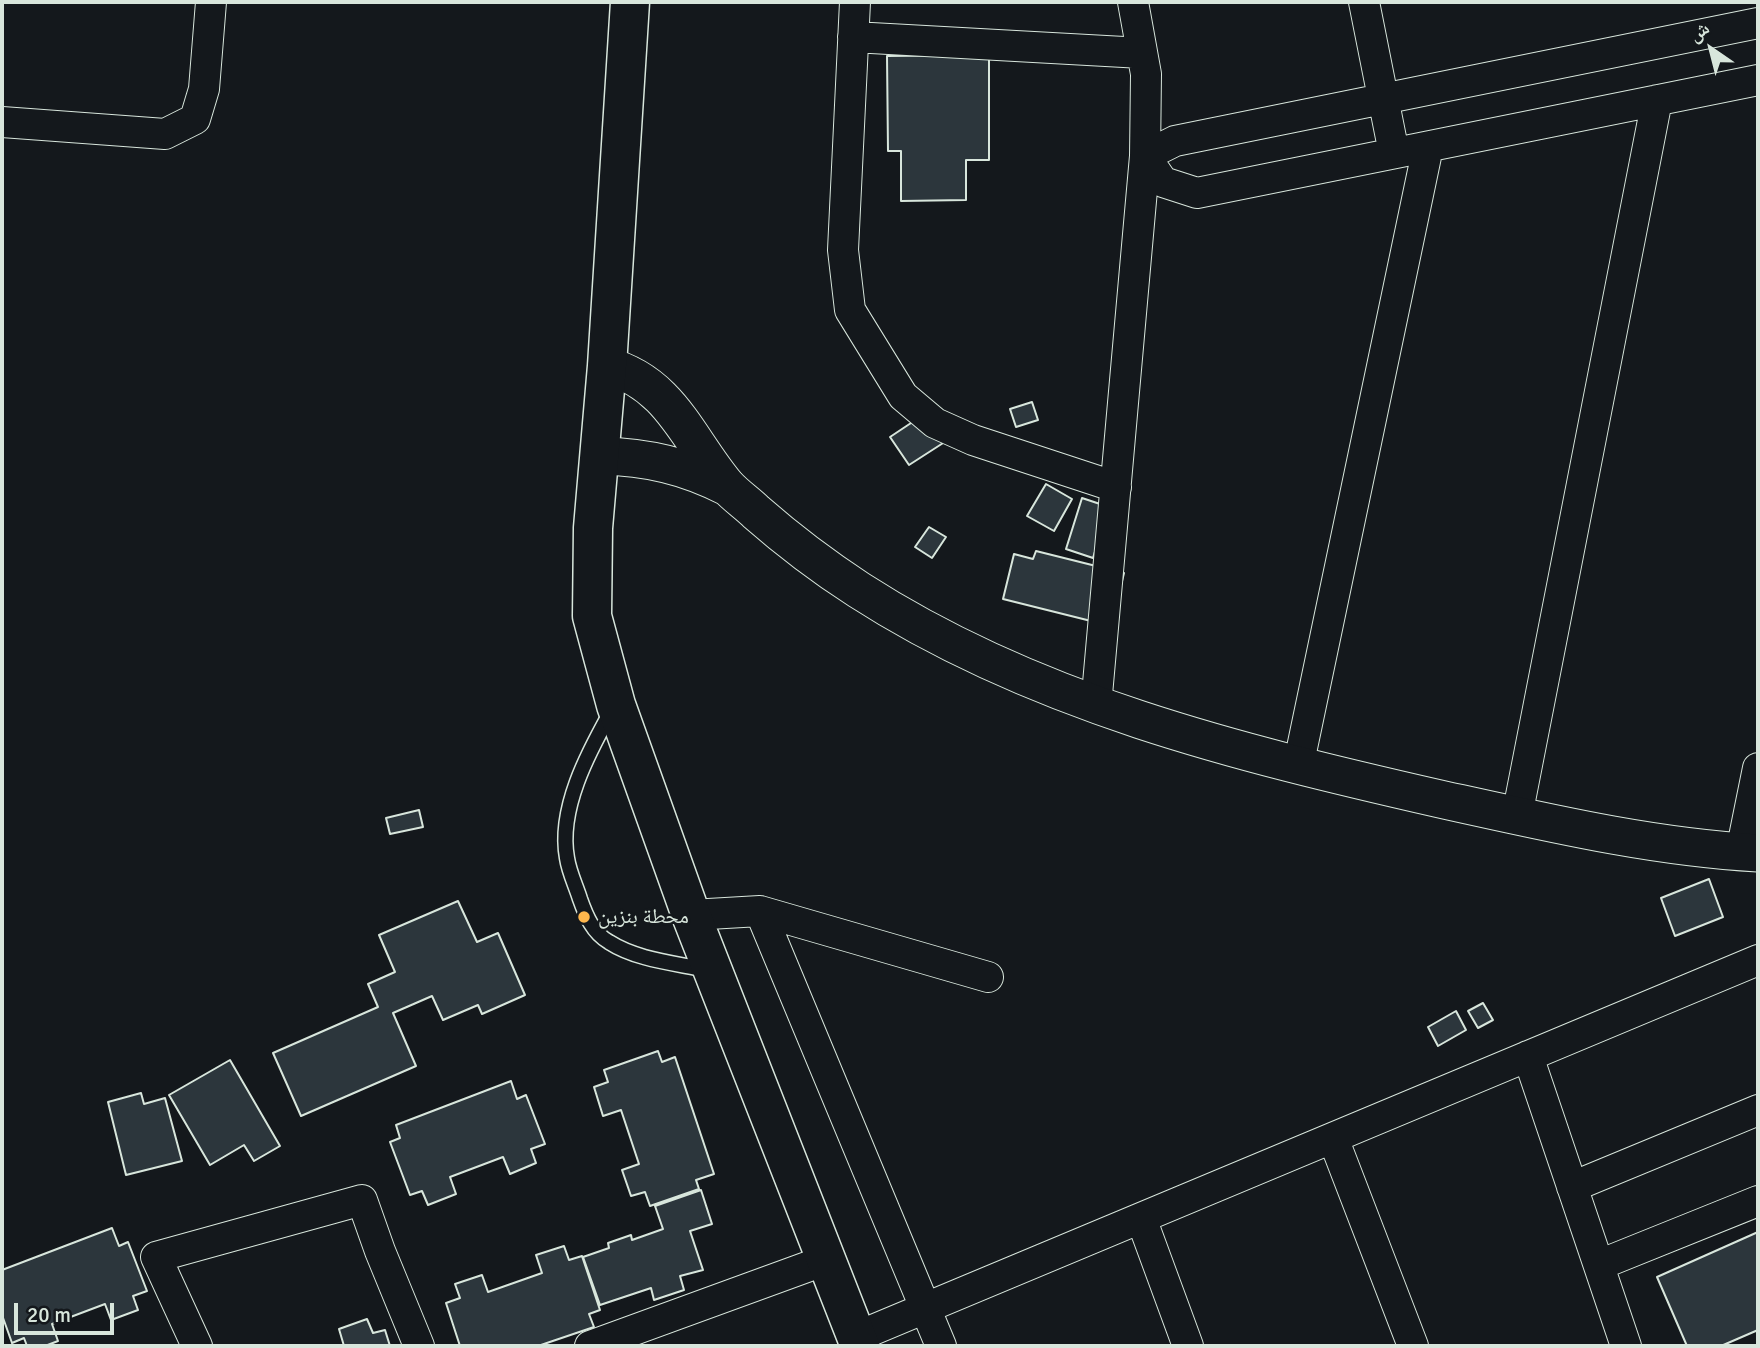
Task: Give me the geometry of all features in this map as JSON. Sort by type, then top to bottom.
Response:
[{"type":"main road","points":[[630,2],[601,456],[593,528],[592,616],[616,705],[691,915],[858,1342]]},
{"type":"street","points":[[2,122],[165,134],[195,119],[204,89],[211,2]]},
{"type":"street","points":[[855,2],[843,250],[849,310],[877,358],[904,396],[935,423],[973,440],[1116,487]]},
{"type":"street","points":[[1096,706],[1145,156],[1146,74],[1133,2]]},
{"type":"street","points":[[1364,2],[1394,153]]},
{"type":"street","points":[[1145,156],[1175,141],[1758,20],[1745,2]]},
{"type":"street","points":[[853,37],[1142,53]]},
{"type":"street","points":[[1145,156],[1163,182],[1197,193],[1758,80]]},
{"type":"street","points":[[1517,816],[1657,100]]},
{"type":"street","points":[[1298,766],[1428,146]]},
{"type":"street","points":[[607,366],[642,379],[656,391],[671,407],[728,487],[794,546],[937,637],[1096,706],[1298,766],[1588,832],[1750,853],[1758,768]]},
{"type":"street","points":[[601,456],[634,457],[667,463],[699,472],[728,487]]},
{"type":"street","points":[[691,915],[760,911],[988,977]]},
{"type":"street","points":[[760,911],[941,1346]]},
{"type":"street","points":[[858,1342],[1141,1218],[1758,960]]},
{"type":"street","points":[[1528,1056],[1626,1346]]},
{"type":"street","points":[[1573,1187],[1758,1110]]},
{"type":"street","points":[[1333,1138],[1413,1346]]},
{"type":"street","points":[[197,1346],[156,1257],[362,1200],[419,1346]]},
{"type":"street","points":[[1599,1265],[1758,1201]]},
{"type":"street","points":[[1141,1218],[1188,1346]]},
{"type":"street","points":[[590,1346],[826,1260]]},
{"type":"lane","points":[[616,705],[590,750],[568,821],[566,856],[582,904],[594,929],[608,942],[642,956],[712,971]]},
{"type":"building","points":[[989,55],[989,160],[966,160],[966,200],[901,201],[901,151],[888,151],[887,56]]},
{"type":"building","points":[[1032,402],[1038,420],[1016,427],[1010,409]]},
{"type":"building","points":[[935,407],[954,436],[909,465],[890,437]]},
{"type":"building","points":[[1046,484],[1072,499],[1054,531],[1027,516]]},
{"type":"building","points":[[1082,498],[1109,507],[1093,558],[1066,549]]},
{"type":"building","points":[[929,527],[946,537],[932,558],[915,547]]},
{"type":"building","points":[[1036,551],[1124,573],[1111,626],[1003,599],[1014,554],[1033,559]]},
{"type":"building","points":[[419,810],[423,827],[390,834],[386,818]]},
{"type":"building","points":[[1709,879],[1723,917],[1675,936],[1661,898]]},
{"type":"building","points":[[458,901],[477,942],[498,933],[525,995],[482,1014],[478,1005],[443,1020],[432,996],[393,1013],[416,1066],[301,1116],[273,1053],[378,1007],[368,984],[395,972],[379,935]]},
{"type":"building","points":[[1483,1003],[1493,1020],[1478,1028],[1468,1011]]},
{"type":"building","points":[[1456,1011],[1466,1030],[1438,1046],[1428,1027]]},
{"type":"building","points":[[658,1051],[662,1062],[675,1057],[714,1174],[696,1180],[699,1189],[650,1206],[645,1192],[631,1196],[622,1170],[639,1164],[621,1110],[603,1116],[594,1087],[608,1082],[604,1070]]},
{"type":"building","points":[[230,1060],[280,1146],[254,1161],[244,1145],[210,1165],[169,1095]]},
{"type":"building","points":[[511,1081],[517,1099],[526,1095],[545,1144],[531,1149],[536,1163],[510,1174],[503,1157],[450,1177],[456,1194],[428,1205],[422,1191],[410,1195],[390,1142],[400,1138],[396,1125]]},
{"type":"building","points":[[141,1093],[144,1104],[165,1098],[182,1161],[126,1175],[108,1102]]},
{"type":"building","points":[[701,1190],[712,1224],[690,1231],[703,1270],[680,1276],[684,1290],[654,1300],[651,1288],[600,1305],[583,1257],[609,1248],[608,1243],[631,1235],[632,1240],[663,1229],[655,1206]]},
{"type":"building","points":[[112,1228],[119,1246],[128,1242],[147,1291],[133,1296],[138,1310],[111,1320],[105,1304],[52,1324],[58,1341],[45,1346],[27,1346],[24,1338],[12,1343],[2,1315],[2,1270]]},
{"type":"building","points":[[1758,1232],[1758,1330],[1721,1346],[1687,1346],[1657,1277]]},
{"type":"building","points":[[564,1246],[569,1260],[582,1256],[600,1310],[589,1314],[594,1327],[538,1346],[460,1346],[446,1303],[460,1298],[455,1284],[482,1275],[488,1292],[542,1273],[536,1255]]},
{"type":"building","points":[[367,1319],[373,1333],[385,1330],[390,1346],[344,1346],[339,1329]]},
{"type":"place","name":"محطة بنزين","points":[[584,917]]}]
